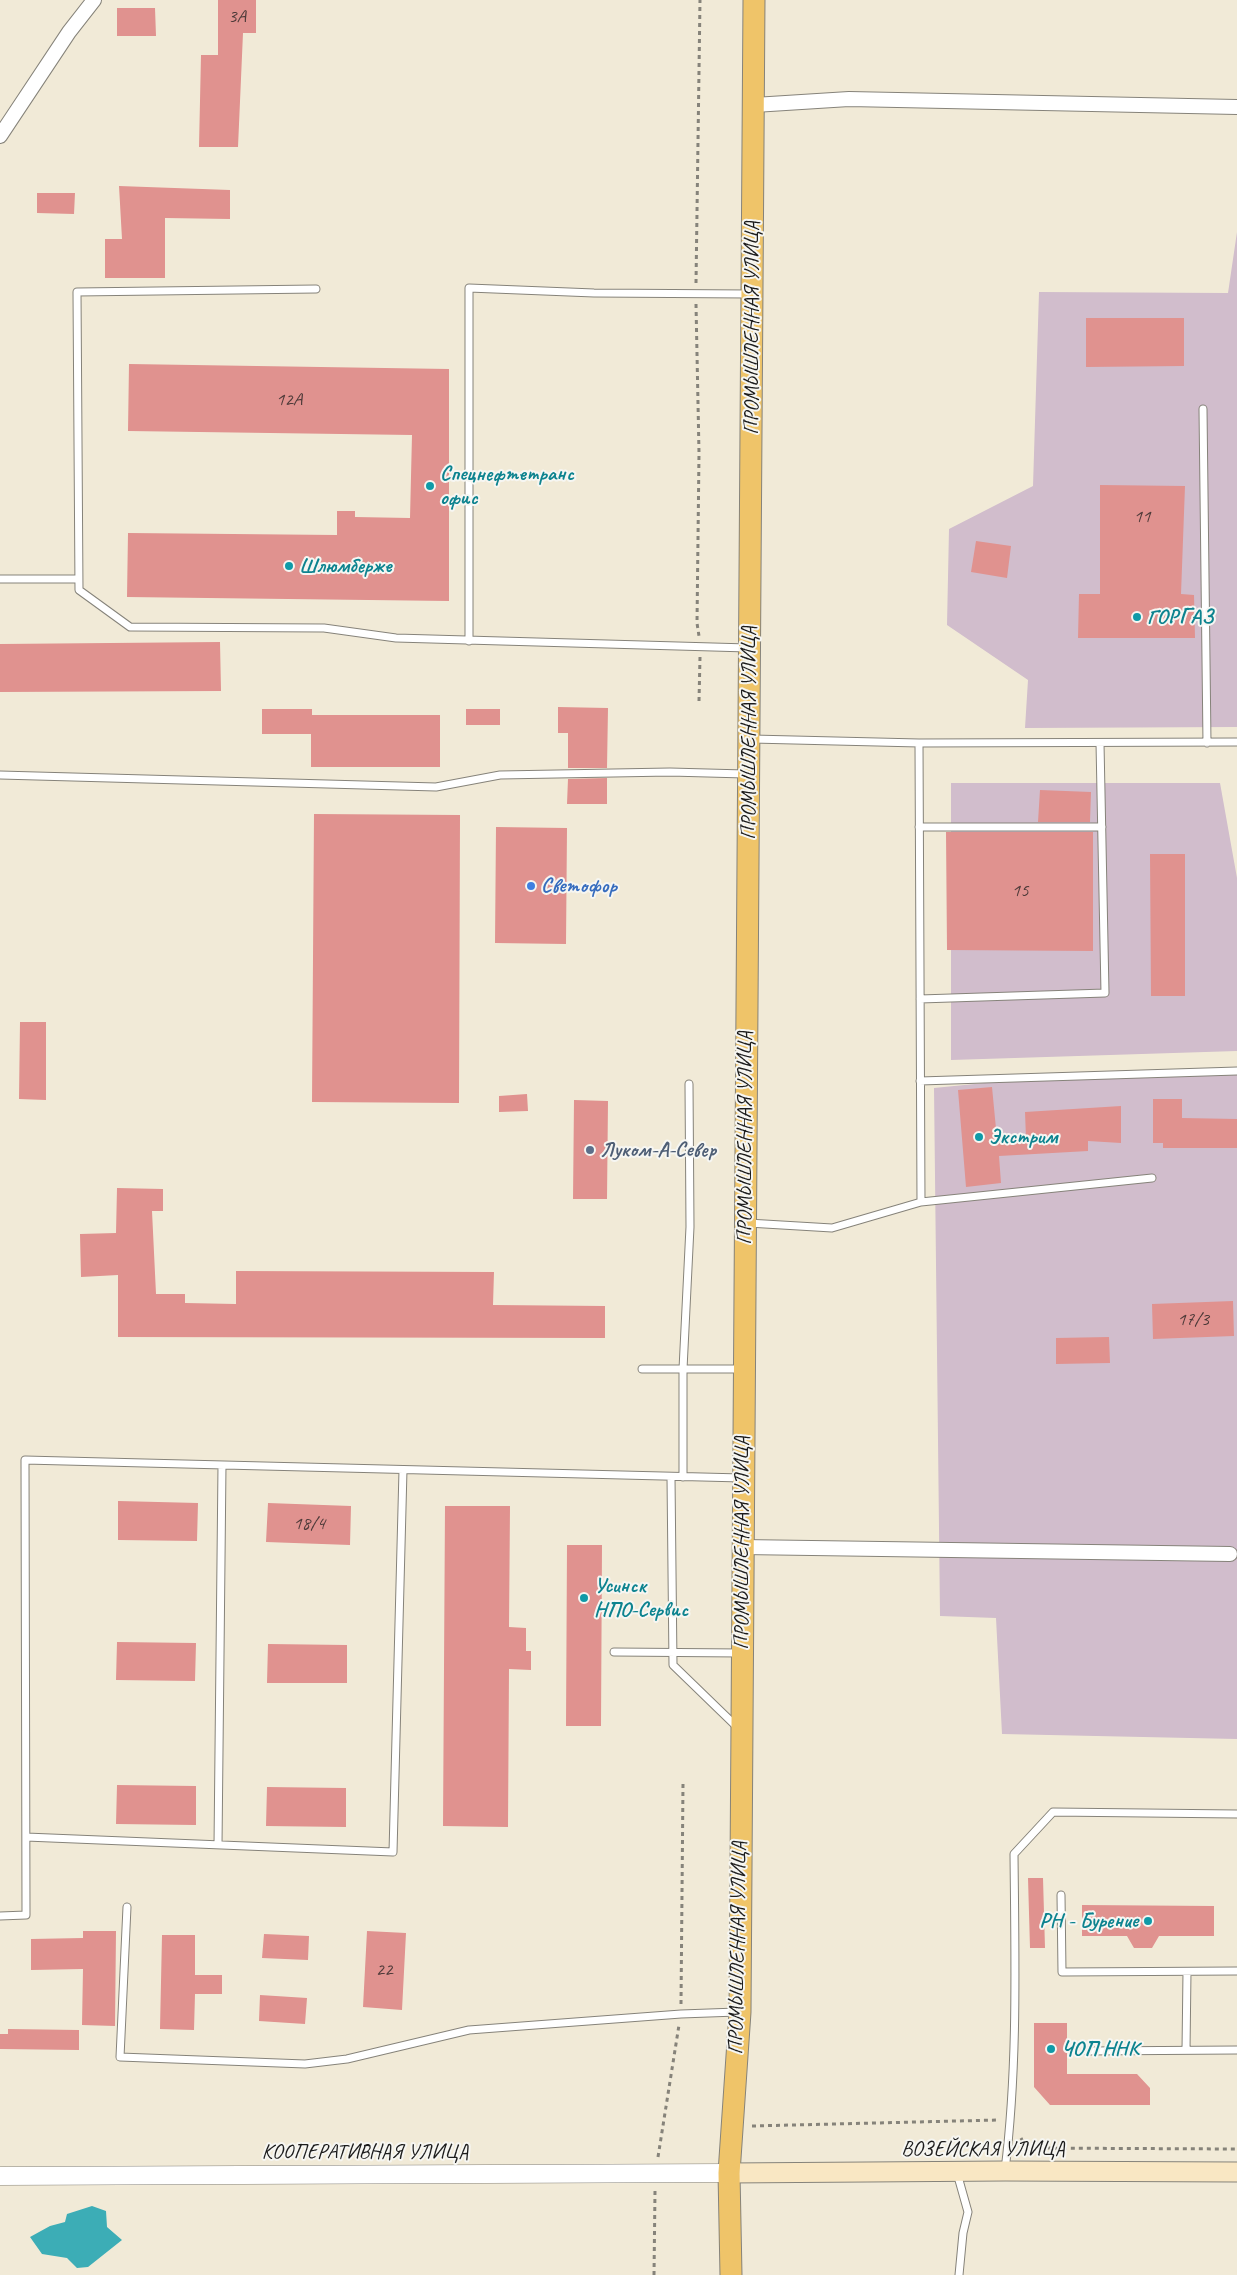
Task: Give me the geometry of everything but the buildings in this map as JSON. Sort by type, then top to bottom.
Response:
[{"type":"main road","name":"ПРОМЫШЛЕННАЯ УЛИЦА","points":[[731,2275],[730,2173],[740,2012],[754,0]]},
{"type":"main road","name":"ВОЗЕЙСКАЯ УЛИЦА","points":[[730,2173],[1005,2170],[1237,2172]]},
{"type":"street","points":[[0,136],[69,32],[94,0]]},
{"type":"street","points":[[754,105],[849,99],[1237,107]]},
{"type":"street","points":[[742,1547],[1230,1554]]},
{"type":"street","name":"КООПЕРАТИВНАЯ УЛИЦА","points":[[0,2176],[730,2173]]},
{"type":"lane","points":[[469,641],[470,288],[594,293],[752,294]]},
{"type":"lane","points":[[316,289],[77,292],[79,590],[130,627],[324,628],[396,638],[620,646],[749,648]]},
{"type":"lane","points":[[1203,410],[1207,743]]},
{"type":"lane","points":[[0,579],[78,579]]},
{"type":"lane","points":[[749,739],[919,744],[1237,742]]},
{"type":"lane","points":[[920,1000],[1105,993],[1100,743]]},
{"type":"lane","points":[[919,744],[921,1202]]},
{"type":"lane","points":[[0,775],[436,787],[500,775],[670,772],[748,774]]},
{"type":"lane","points":[[919,826],[1102,827]]},
{"type":"lane","points":[[920,1081],[1237,1071]]},
{"type":"lane","points":[[683,1477],[683,1369],[690,1227],[689,1084]]},
{"type":"lane","points":[[745,1223],[832,1228],[921,1202],[1152,1178]]},
{"type":"lane","points":[[642,1369],[744,1369]]},
{"type":"lane","points":[[0,1916],[26,1915],[25,1460],[743,1478]]},
{"type":"lane","points":[[218,1845],[222,1465]]},
{"type":"lane","points":[[26,1837],[393,1852],[403,1470]]},
{"type":"lane","points":[[671,1477],[673,1665],[741,1731]]},
{"type":"lane","points":[[614,1652],[741,1653]]},
{"type":"lane","points":[[1005,2170],[1011,2120],[1015,1970],[1014,1854],[1053,1812],[1237,1814]]},
{"type":"lane","points":[[1061,1895],[1062,1972],[1237,1971]]},
{"type":"lane","points":[[127,1907],[120,2058],[305,2064],[347,2059],[469,2030],[681,2014],[740,2012]]},
{"type":"lane","points":[[1186,2050],[1187,1972]]},
{"type":"lane","points":[[1086,2051],[1237,2050]]},
{"type":"lane","points":[[957,2171],[968,2212],[963,2233],[959,2275]]},
{"type":"path","points":[[699,701],[700,647],[697,623],[699,453],[696,294],[700,0]]},
{"type":"path","points":[[654,2275],[655,2174],[681,2014],[682,1784]]},
{"type":"path","points":[[733,2126],[1011,2120],[1026,2148],[1237,2150]]},
{"type":"shaded area","points":[[1237,232],[1237,727],[1025,728],[1028,680],[947,625],[949,529],[1033,486],[1039,292],[1228,293]]},
{"type":"shaded area","points":[[951,783],[1220,783],[1237,878],[1237,1051],[951,1060]]},
{"type":"shaded area","points":[[1237,1075],[1237,1739],[1002,1734],[996,1618],[940,1616],[934,1088],[1005,1081]]},
{"type":"water","points":[[92,2206],[106,2211],[107,2227],[122,2240],[88,2267],[77,2268],[67,2258],[42,2254],[30,2237],[50,2226],[65,2222],[67,2214]]},
{"type":"place","name":"Спецнефтетранс офис","points":[[430,486]]},
{"type":"place","name":"Шлюмберже","points":[[289,566]]},
{"type":"place","name":"ГОРГАЗ","points":[[1137,617]]},
{"type":"place","name":"Светофор","points":[[531,886]]},
{"type":"place","name":"Экстрим","points":[[979,1137]]},
{"type":"place","name":"Луком-А-Север","points":[[590,1150]]},
{"type":"place","name":"Усинск НПО-Сервис","points":[[584,1598]]},
{"type":"place","name":"РН - Бурение","points":[[1148,1921]]},
{"type":"place","name":"ЧОП ННК","points":[[1051,2049]]}]
